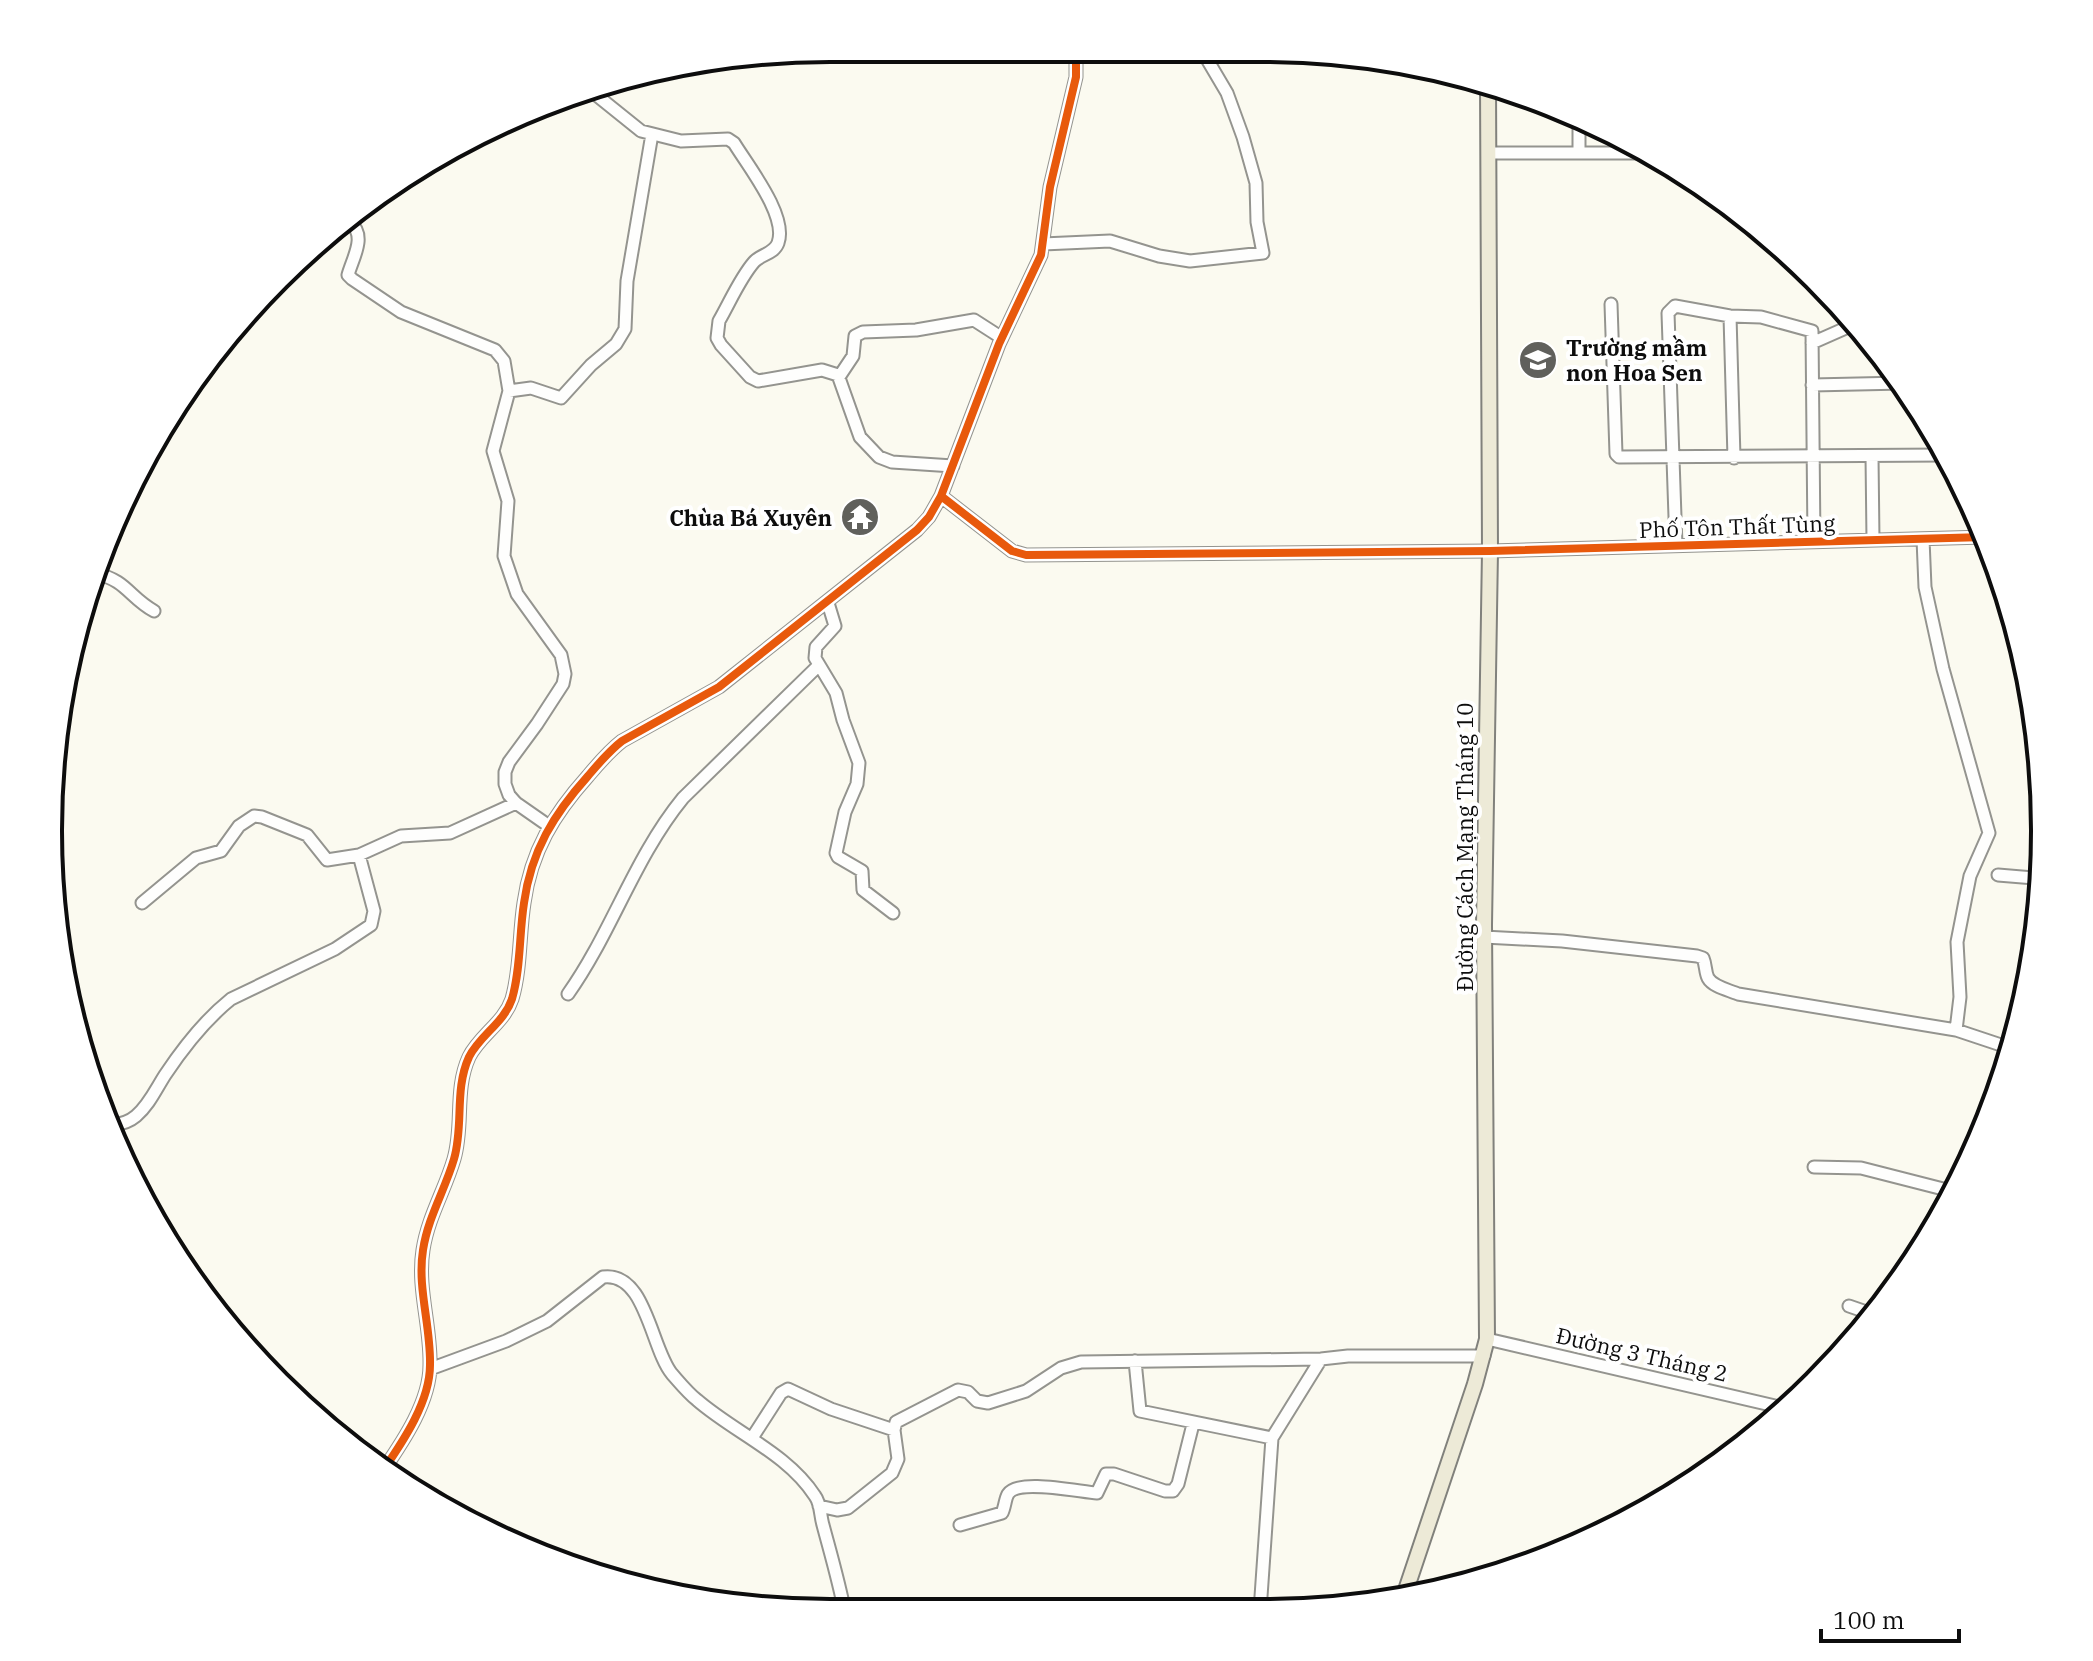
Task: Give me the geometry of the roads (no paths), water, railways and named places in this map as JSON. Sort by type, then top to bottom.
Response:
[{"type":"main road","name":"Đường Cách Mạng Tháng 10","points":[[1408,1585],[1487,1339],[1484,937],[1490,551],[1488,96]]},
{"type":"street","points":[[390,1459],[422,1401],[430,1369],[422,1279],[425,1237],[455,1159],[458,1100],[469,1058],[478,1043],[506,1013],[511,1001],[527,889],[538,846],[562,805],[609,751],[719,687],[828,603],[929,517],[941,496],[1002,338],[1028,286],[1043,244],[1052,176],[1076,77],[1076,62]]},
{"type":"street","points":[[1043,244],[1110,241],[1159,256],[1190,261],[1263,253],[1257,222],[1256,183],[1243,137],[1227,93],[1209,62]]},
{"type":"street","points":[[600,98],[633,125],[652,134],[690,141],[728,139],[734,143],[770,201],[779,225],[777,245],[754,262],[719,321],[717,338],[750,377],[758,381],[831,371],[839,377],[856,429],[879,457],[892,462],[953,466]]},
{"type":"street","points":[[1579,130],[1579,152]]},
{"type":"street","points":[[509,391],[531,388],[561,398],[621,337],[625,329],[627,281],[652,134]]},
{"type":"street","points":[[1490,153],[1624,153]]},
{"type":"street","points":[[356,226],[359,236],[350,277],[395,309],[495,350],[504,361],[509,391],[493,451],[508,501],[504,556],[517,594],[561,655],[565,674],[563,684],[505,772],[509,795],[549,826]]},
{"type":"street","points":[[1611,304],[1616,454],[1624,459],[1933,455]]},
{"type":"street","points":[[1676,546],[1669,310],[1675,306],[1730,316],[1761,317],[1812,331],[1814,542]]},
{"type":"street","points":[[1730,316],[1734,458]]},
{"type":"street","points":[[839,377],[853,356],[855,336],[863,332],[916,330],[974,320],[1002,338]]},
{"type":"street","points":[[1812,343],[1844,329]]},
{"type":"street","points":[[1812,385],[1886,383]]},
{"type":"street","points":[[1872,456],[1873,540]]},
{"type":"street","name":"Phố Tôn Thất Tùng","points":[[941,496],[1012,551],[1026,555],[1490,551],[1973,537]]},
{"type":"street","points":[[1923,539],[1925,587],[1943,669],[1989,833],[1970,876],[1957,942],[1960,997],[1956,1030]]},
{"type":"street","points":[[106,576],[114,577],[141,604],[154,611]]},
{"type":"street","points":[[828,603],[835,626],[814,653],[818,666],[833,686],[859,763],[857,784],[845,812],[837,855],[862,871],[863,890],[893,913]]},
{"type":"street","points":[[568,994],[586,968],[637,866],[668,816],[818,666]]},
{"type":"street","points":[[142,903],[196,858],[221,851],[239,826],[254,816],[307,835],[327,860],[359,855],[401,836],[460,830],[516,803]]},
{"type":"street","points":[[120,1124],[135,1117],[147,1105],[183,1051],[231,999],[335,949],[371,925],[374,911],[359,855]]},
{"type":"street","points":[[1998,875],[2029,878]]},
{"type":"street","points":[[1484,937],[1562,941],[1697,956],[1706,963],[1706,975],[1710,981],[1738,994],[1956,1030],[2000,1045]]},
{"type":"street","points":[[1814,1167],[1861,1168],[1942,1189]]},
{"type":"street","points":[[430,1369],[514,1337],[555,1316],[603,1277],[622,1280],[640,1299],[664,1363],[672,1373],[698,1401],[752,1438],[797,1475],[814,1494],[836,1566],[842,1599]]},
{"type":"street","points":[[1849,1306],[1862,1310]]},
{"type":"street","name":"Đường 3 Tháng 2","points":[[1487,1339],[1772,1405]]},
{"type":"street","points":[[819,1506],[837,1510],[848,1508],[892,1473],[898,1453],[894,1430],[899,1419],[958,1390],[968,1392],[977,1401],[988,1403],[1026,1391],[1071,1364],[1348,1356],[1484,1356]]},
{"type":"street","points":[[1261,1599],[1272,1438],[1321,1359]]},
{"type":"street","points":[[1135,1361],[1140,1411],[1272,1438]]},
{"type":"street","points":[[752,1438],[781,1393],[788,1389],[831,1409],[894,1430]]},
{"type":"street","points":[[960,1525],[1002,1513],[1012,1490],[1050,1486],[1097,1493],[1106,1474],[1173,1491],[1178,1484],[1193,1424]]},
{"type":"place","name":"Trường mầm non Hoa Sen","points":[[1538,360]]},
{"type":"place","name":"Chùa Bá Xuyên","points":[[860,517]]}]
